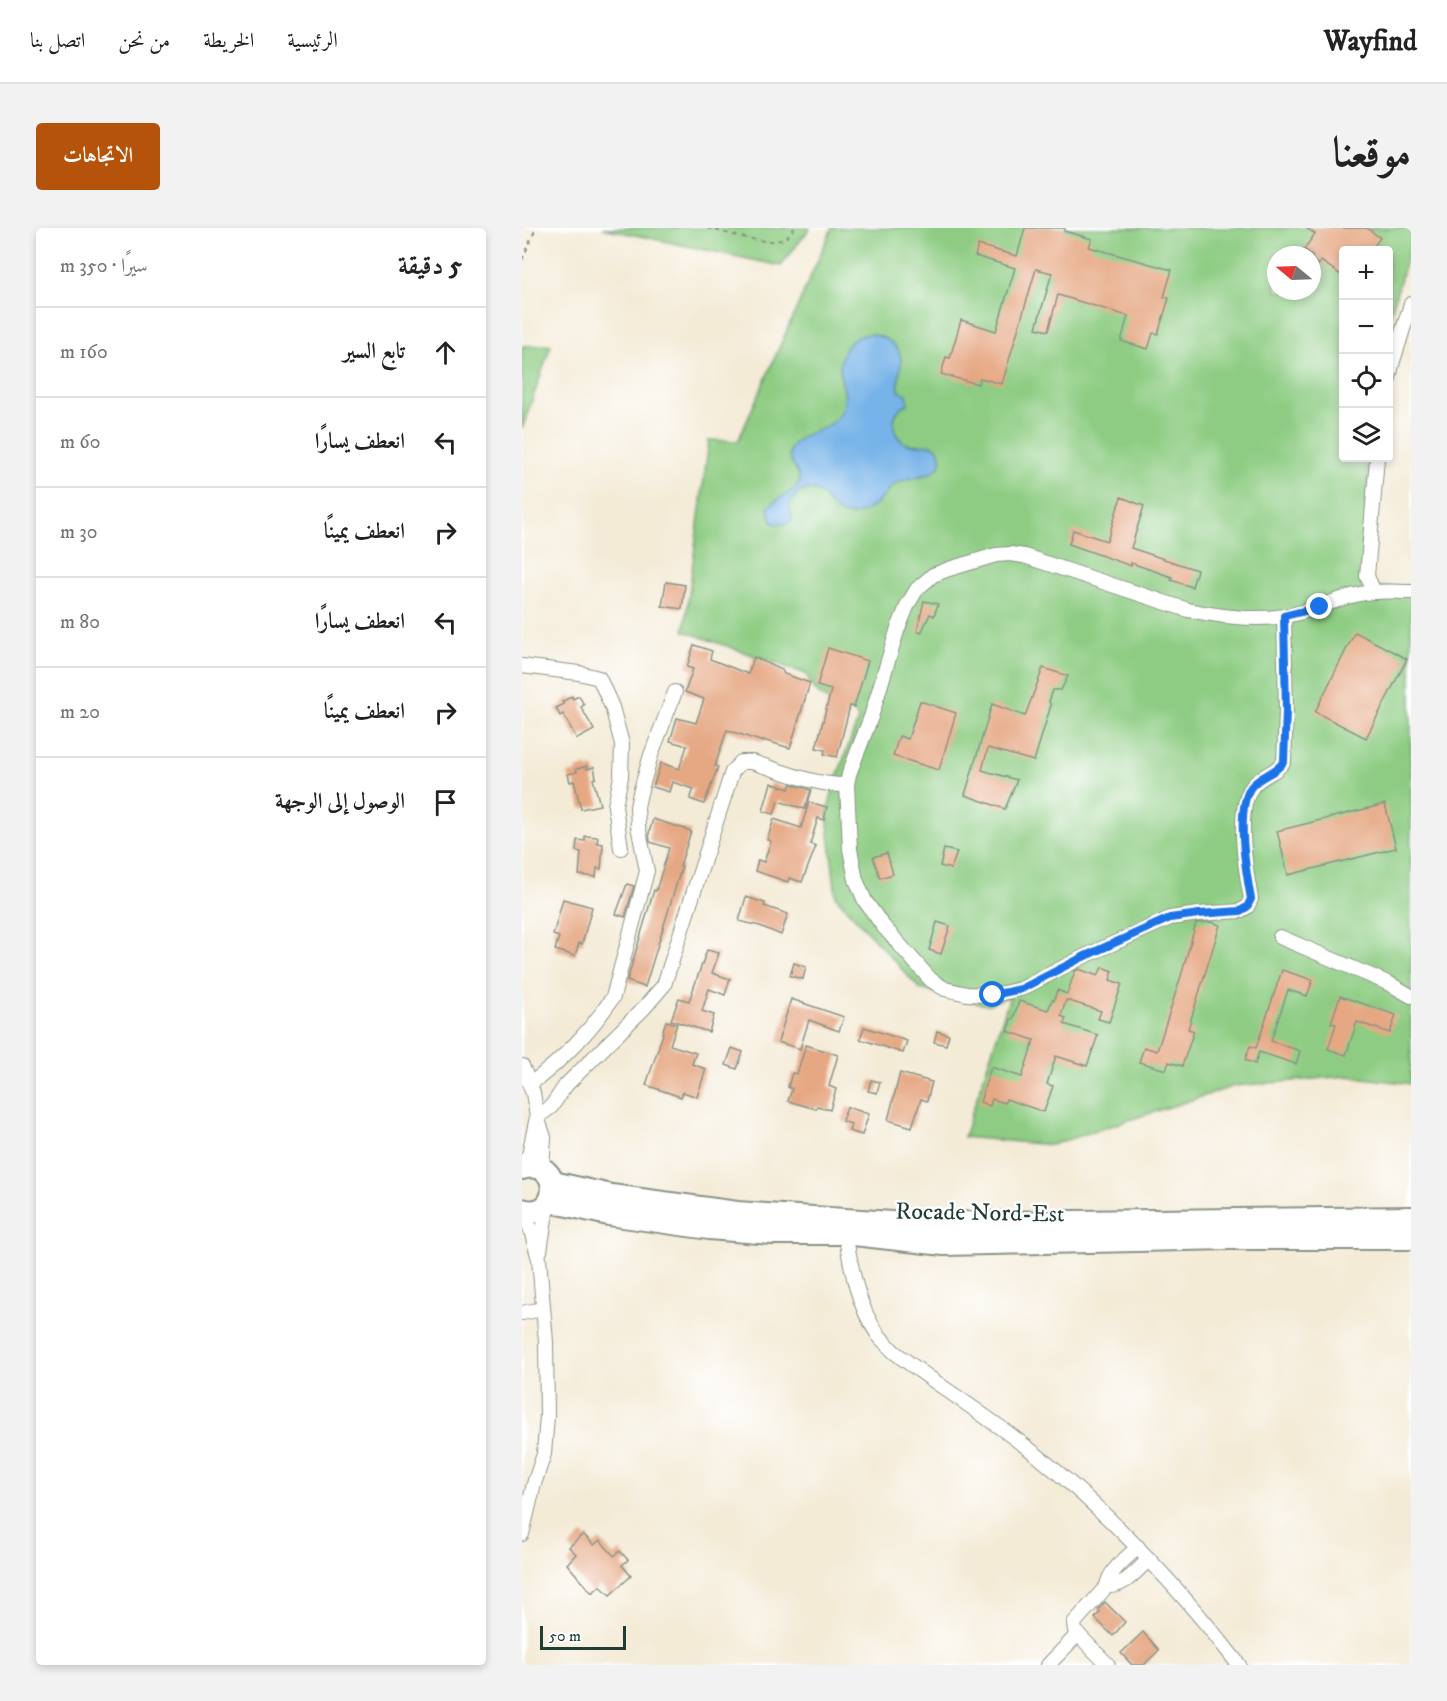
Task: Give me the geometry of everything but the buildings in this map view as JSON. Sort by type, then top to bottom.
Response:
[{"type":"highway","points":[[522,1212],[536,1212],[539,1182]]},
{"type":"highway","name":"Rocade Nord-Est","points":[[539,1182],[611,1196],[736,1213],[908,1224],[1411,1218]]},
{"type":"highway","name":"Rocade Nord-Est","points":[[539,1182],[609,1214],[709,1228],[773,1233],[845,1233],[944,1244],[1218,1238],[1411,1238]]},
{"type":"street","points":[[1393,361],[1411,304]]},
{"type":"street","points":[[1374,592],[1367,576],[1377,462]]},
{"type":"street","points":[[1284,616],[1286,711],[1284,761],[1280,767],[1258,779],[1246,798],[1242,820],[1251,899],[1247,907],[1240,911],[1170,918],[1083,957],[1021,989],[993,995],[967,994],[945,989],[931,980],[883,926],[865,901],[856,880],[850,849],[847,785],[871,717],[897,631],[917,589],[933,575],[996,555],[1010,554],[1024,556],[1188,610],[1213,615],[1252,618],[1284,616],[1337,600],[1374,592],[1411,592]]},
{"type":"street","points":[[522,666],[579,673],[599,678],[612,707],[622,744],[621,777],[615,806],[621,848]]},
{"type":"street","points":[[530,1084],[573,1045],[614,997],[647,870],[638,826],[637,807],[651,755],[675,692]]},
{"type":"street","points":[[539,1182],[529,1155],[537,1117],[550,1107],[566,1085],[644,1008],[664,985],[732,772],[741,762],[752,762],[820,782],[847,785]]},
{"type":"street","points":[[1280,937],[1390,984],[1411,996]]},
{"type":"street","points":[[522,1066],[533,1093],[537,1117],[544,1137],[539,1182],[539,1259],[546,1342],[547,1416],[544,1454],[522,1534]]},
{"type":"street","points":[[522,1212],[530,1227],[539,1259]]},
{"type":"street","points":[[845,1233],[853,1274],[877,1334],[893,1351],[1042,1459],[1090,1500],[1168,1578],[1239,1665]]},
{"type":"street","points":[[522,1313],[543,1309]]},
{"type":"street","points":[[1108,1665],[1078,1634],[1074,1627],[1076,1619],[1107,1586],[1112,1573],[1138,1547]]},
{"type":"street","points":[[1107,1586],[1121,1584],[1149,1559]]},
{"type":"street","points":[[1048,1665],[1078,1634]]},
{"type":"path","points":[[522,260],[536,228]]},
{"type":"path","points":[[707,228],[772,241],[788,236],[794,228]]},
{"type":"green space","points":[[602,228],[810,228],[781,266]]},
{"type":"green space","points":[[832,228],[1411,228],[1411,242],[1393,306],[1393,246],[1339,246],[1339,462],[1368,462],[1367,588],[1411,586],[1411,1084],[1347,1076],[1235,1086],[1051,1145],[964,1137],[1010,996],[986,1005],[920,989],[836,897],[827,814],[834,785],[858,720],[854,711],[825,699],[810,683],[806,674],[684,631],[709,440],[738,441]]},
{"type":"green space","points":[[551,345],[522,429],[522,346]]},
{"type":"water","points":[[870,334],[891,342],[900,356],[899,391],[907,394],[908,404],[898,411],[895,417],[896,434],[905,443],[935,446],[941,455],[940,464],[929,474],[895,484],[876,504],[857,514],[841,513],[835,510],[818,492],[804,491],[795,496],[791,502],[790,522],[773,523],[768,508],[794,490],[799,483],[798,473],[789,456],[793,445],[805,435],[826,427],[838,417],[845,399],[840,372],[841,357],[851,341]]},
{"type":"route","points":[[993,995],[1021,989],[1083,957],[1170,918],[1240,911],[1247,907],[1251,899],[1242,820],[1246,798],[1258,779],[1280,767],[1284,761],[1286,711],[1284,616],[1320,607]]}]
